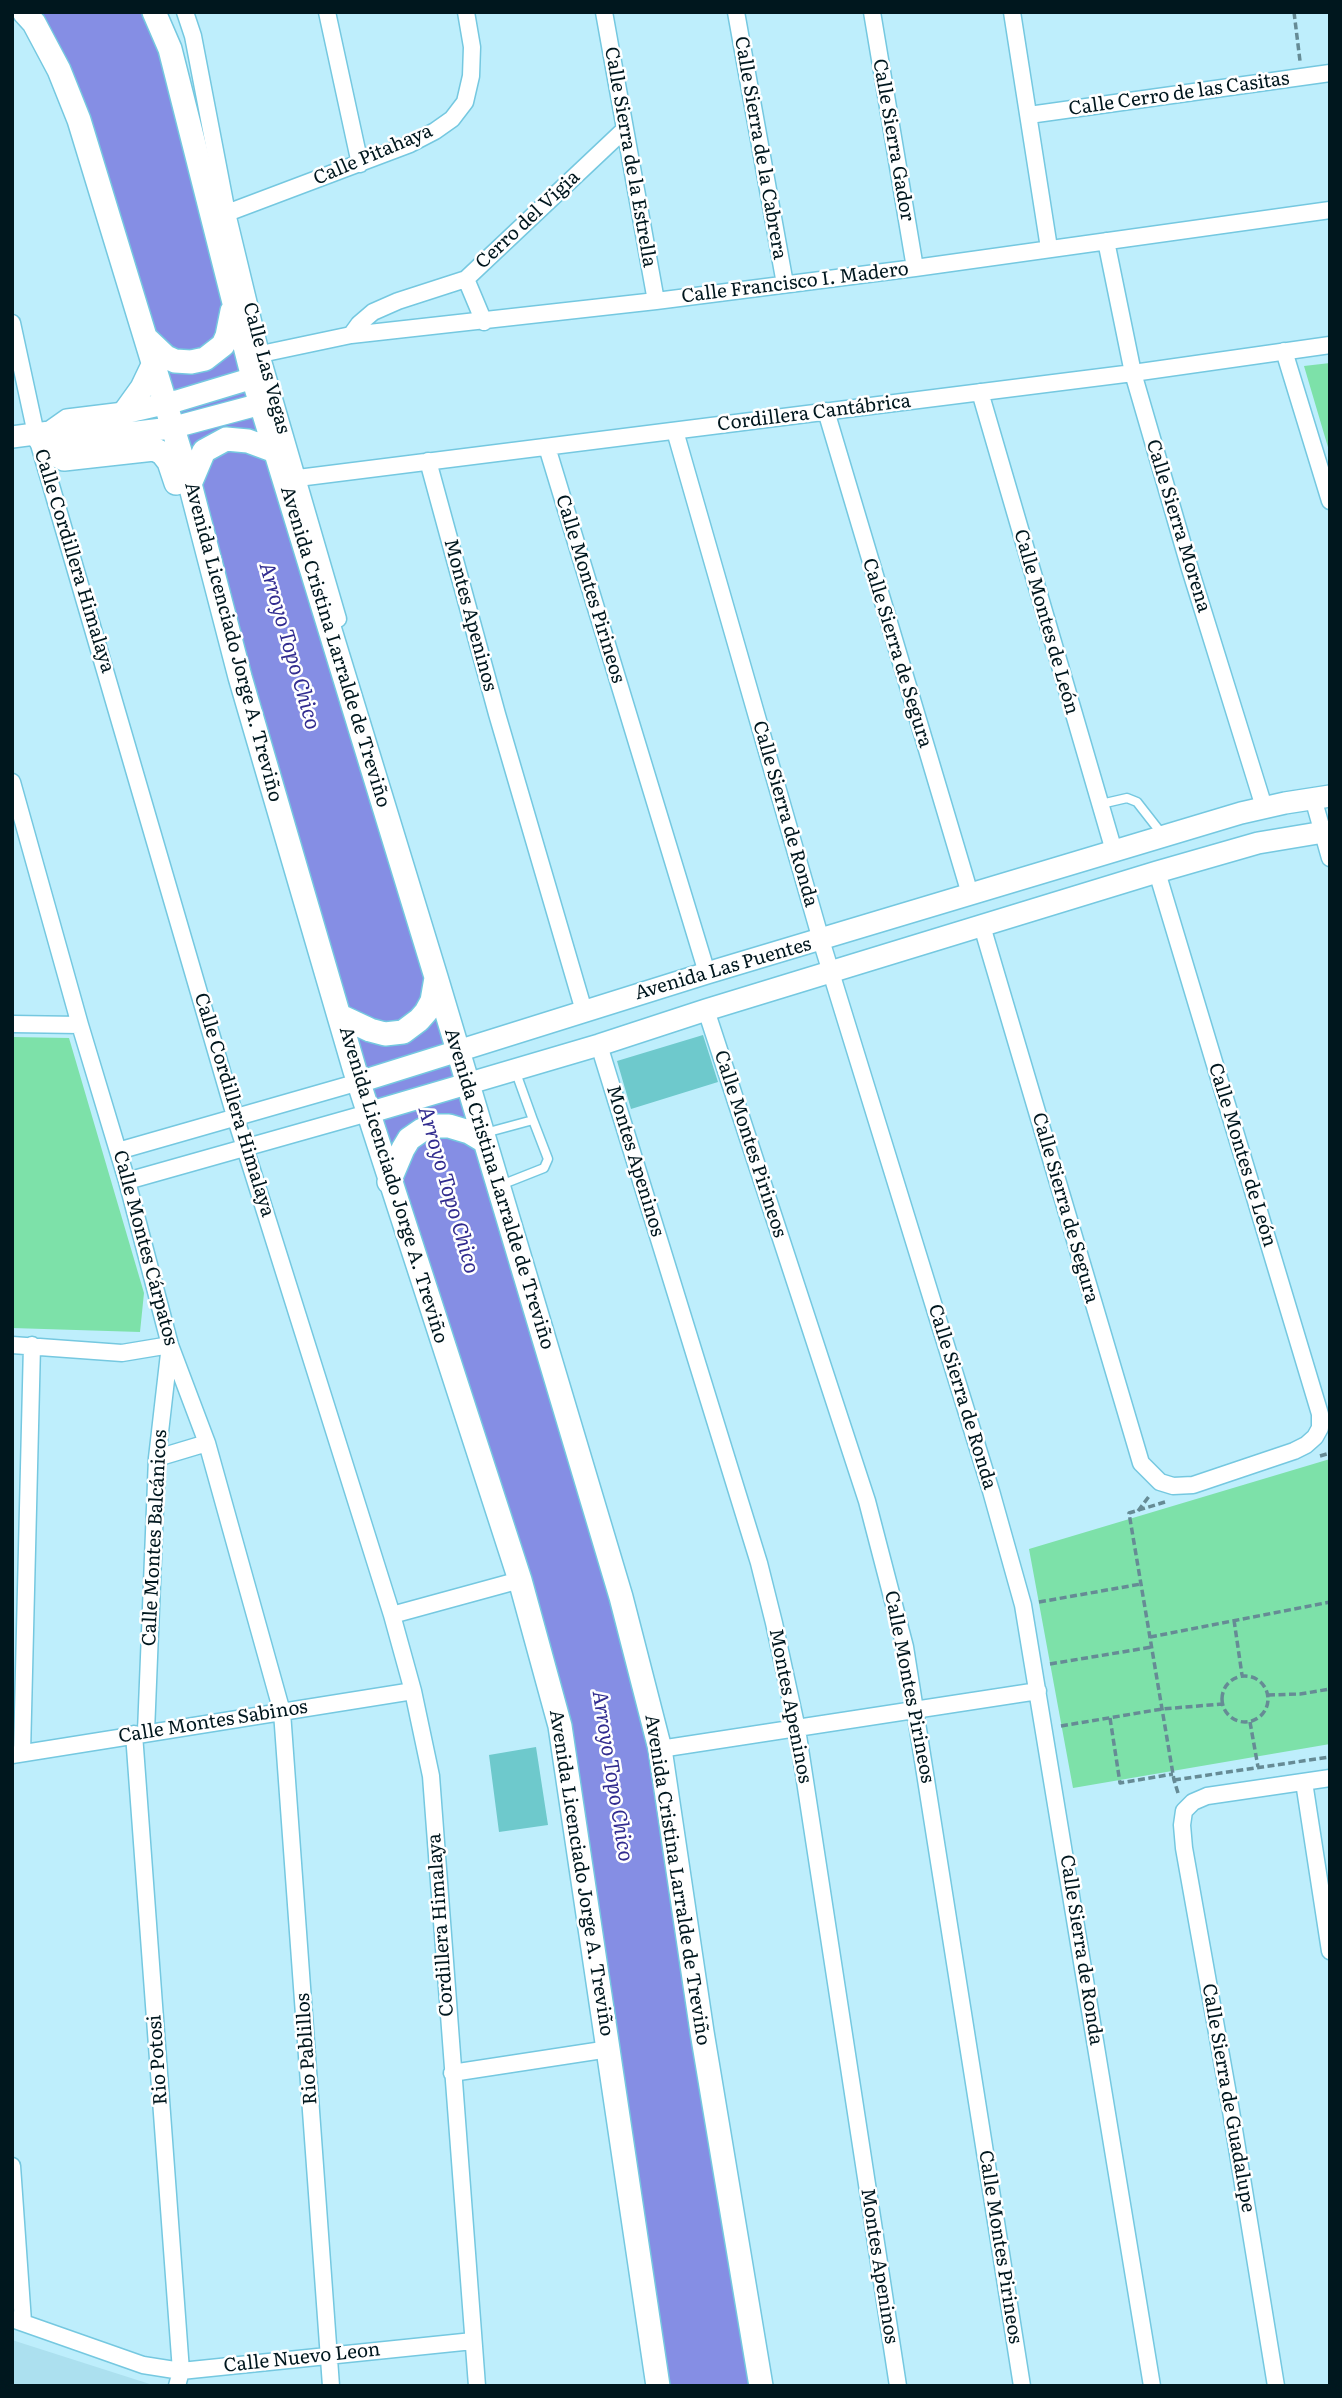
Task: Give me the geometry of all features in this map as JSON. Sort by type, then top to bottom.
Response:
[{"type":"main road","name":"Avenida Licenciado Jorge A. Treviño","points":[[24,12],[34,23],[59,70],[79,120],[144,335],[159,361],[193,476],[240,677],[368,1114],[520,1580],[560,1726],[658,2386]]},
{"type":"main road","name":"Avenida Cristina Larralde de Treviño","points":[[154,12],[192,92],[247,380],[358,720],[436,977],[462,1086],[498,1186],[621,1597],[660,1749],[702,2032],[761,2386]]},
{"type":"main road","points":[[124,413],[159,361],[191,362],[205,359],[223,345],[233,305]]},
{"type":"main road","points":[[43,433],[49,451],[64,459],[147,449],[162,453],[169,462],[226,642],[240,677]]},
{"type":"main road","points":[[193,476],[204,451],[226,439],[235,438],[268,447]]},
{"type":"main road","points":[[341,1016],[370,1030],[392,1035],[403,1032],[419,1020],[432,1001],[436,977]]},
{"type":"main road","points":[[389,1182],[403,1149],[410,1139],[422,1130],[449,1126],[478,1136]]},
{"type":"street","name":"Calle Las Vegas","points":[[185,12],[192,36],[192,92],[227,213],[261,354],[359,695],[358,720]]},
{"type":"street","points":[[327,12],[360,164]]},
{"type":"street","name":"Calle Pitahaya","points":[[227,213],[410,144],[452,119],[465,102],[471,76],[472,47],[466,12]]},
{"type":"street","name":"Calle Sierra de la Estrella","points":[[604,12],[656,302]]},
{"type":"street","name":"Calle Sierra de la Cabrera","points":[[736,12],[785,284]]},
{"type":"street","name":"Calle Sierra Gador","points":[[872,12],[915,268]]},
{"type":"street","points":[[1012,12],[1049,248]]},
{"type":"street","name":"Calle Cerro de las Casitas","points":[[1029,115],[1330,73]]},
{"type":"street","name":"Cerro del Vigia","points":[[351,335],[373,312],[466,279],[625,129]]},
{"type":"street","name":"Calle Francisco I. Madero","points":[[261,354],[351,335],[656,302],[1330,210]]},
{"type":"street","name":"Calle Sierra Morena","points":[[1106,241],[1133,373],[1264,807]]},
{"type":"street","points":[[466,279],[484,322]]},
{"type":"street","name":"Calle Cordillera Himalaya","points":[[12,323],[236,1116],[393,1615],[413,1691],[430,1776]]},
{"type":"street","name":"Cordillera Cantábrica","points":[[298,478],[1133,373],[1330,345]]},
{"type":"street","points":[[1284,351],[1330,501]]},
{"type":"street","points":[[12,437],[43,433],[66,420],[124,413],[247,380]]},
{"type":"street","name":"Calle Montes de León","points":[[980,392],[1114,851]]},
{"type":"street","points":[[43,433],[69,440],[178,426],[255,406]]},
{"type":"street","name":"Calle Sierra de Segura","points":[[826,411],[970,894]]},
{"type":"street","name":"Calle Sierra de Ronda","points":[[675,430],[821,940],[1023,1605],[1152,2386]]},
{"type":"street","name":"Calle Montes Pirineos","points":[[547,447],[707,973]]},
{"type":"street","name":"Montes Apeninos","points":[[428,461],[497,714],[584,1011]]},
{"type":"street","name":"Calle Montes Cárpatos","points":[[12,782],[79,1025],[127,1181],[170,1345],[207,1443],[282,1712]]},
{"type":"street","points":[[1321,797],[1330,858]]},
{"type":"street","name":"Avenida Las Puentes","points":[[118,1151],[359,1082],[707,973],[1163,836],[1264,807],[1321,797]]},
{"type":"street","name":"Avenida Las Puentes","points":[[127,1181],[462,1086],[1258,843],[1326,831]]},
{"type":"street","name":"Calle Montes de León","points":[[1157,873],[1320,1414],[1320,1428],[1315,1437],[1294,1451],[1193,1485],[1173,1486],[1160,1482]]},
{"type":"street","name":"Calle Sierra de Segura","points":[[982,926],[1141,1463],[1160,1482]]},
{"type":"street","name":"Calle Montes Pirineos","points":[[706,1010],[867,1501],[905,1647],[1022,2386]]},
{"type":"street","points":[[12,1024],[79,1025]]},
{"type":"street","name":"Montes Apeninos","points":[[599,1045],[759,1563],[797,1729],[898,2386]]},
{"type":"street","points":[[12,1345],[122,1353],[170,1345]]},
{"type":"street","points":[[17,1754],[32,1345]]},
{"type":"street","name":"Calle Montes Balcánicos","points":[[140,1733],[157,1458],[170,1345]]},
{"type":"street","points":[[157,1458],[207,1443]]},
{"type":"street","points":[[393,1615],[520,1580]]},
{"type":"street","name":"Calle Montes Sabinos","points":[[17,1754],[413,1691]]},
{"type":"street","points":[[660,1749],[1038,1691]]},
{"type":"street","name":"Rio Pablillos","points":[[282,1712],[331,2386]]},
{"type":"street","name":"Rio Potosi","points":[[140,1733],[179,2378]]},
{"type":"street","name":"Cordillera Himalaya","points":[[430,1776],[477,2386]]},
{"type":"street","points":[[1330,1778],[1304,1782],[1330,1951]]},
{"type":"street","name":"Calle Sierra de Guadalupe","points":[[1276,2386],[1184,1848],[1184,1811],[1193,1802],[1207,1796],[1304,1782]]},
{"type":"street","points":[[452,2073],[609,2049]]},
{"type":"street","points":[[12,2166],[17,2320]]},
{"type":"street","name":"Calle Nuevo Leon","points":[[17,2320],[179,2378],[330,2355],[473,2341]]},
{"type":"lane","points":[[1101,804],[1127,798],[1137,802],[1163,836]]},
{"type":"lane","points":[[498,1186],[544,1168],[548,1159],[515,1070]]},
{"type":"lane","points":[[478,1136],[533,1119]]},
{"type":"path","points":[[1294,12],[1302,77]]},
{"type":"path","points":[[1317,1457],[1330,1453]]},
{"type":"path","points":[[1176,1499],[1129,1513],[1174,1780],[1330,1757]]},
{"type":"path","points":[[1023,1605],[1141,1584]]},
{"type":"path","points":[[1150,1637],[1330,1602]]},
{"type":"path","points":[[1234,1620],[1242,1675]]},
{"type":"path","points":[[1034,1667],[1152,1647]]},
{"type":"path","points":[[1242,1675],[1259,1679],[1268,1695],[1265,1712],[1250,1722],[1232,1719],[1222,1704],[1225,1685],[1242,1675]]},
{"type":"path","points":[[1268,1695],[1330,1689]]},
{"type":"path","points":[[1045,1728],[1162,1710],[1222,1704]]},
{"type":"path","points":[[1110,1718],[1120,1783],[1173,1774]]},
{"type":"path","points":[[1250,1722],[1258,1768]]},
{"type":"shaded area","points":[[12,2340],[156,2386],[12,2386]]},
{"type":"green space","points":[[1330,363],[1330,454],[1304,366]]},
{"type":"green space","points":[[12,1037],[69,1038],[144,1293],[140,1332],[12,1328]]},
{"type":"green space","points":[[1330,1459],[1330,1744],[1073,1788],[1029,1549]]},
{"type":"water","name":"Arroyo Topo Chico","points":[[24,12],[154,12],[660,1749],[761,2386],[658,2386],[560,1726],[79,120]]},
{"type":"building","points":[[703,1035],[718,1082],[631,1109],[617,1061]]},
{"type":"building","points":[[536,1747],[548,1825],[499,1832],[489,1755]]}]
